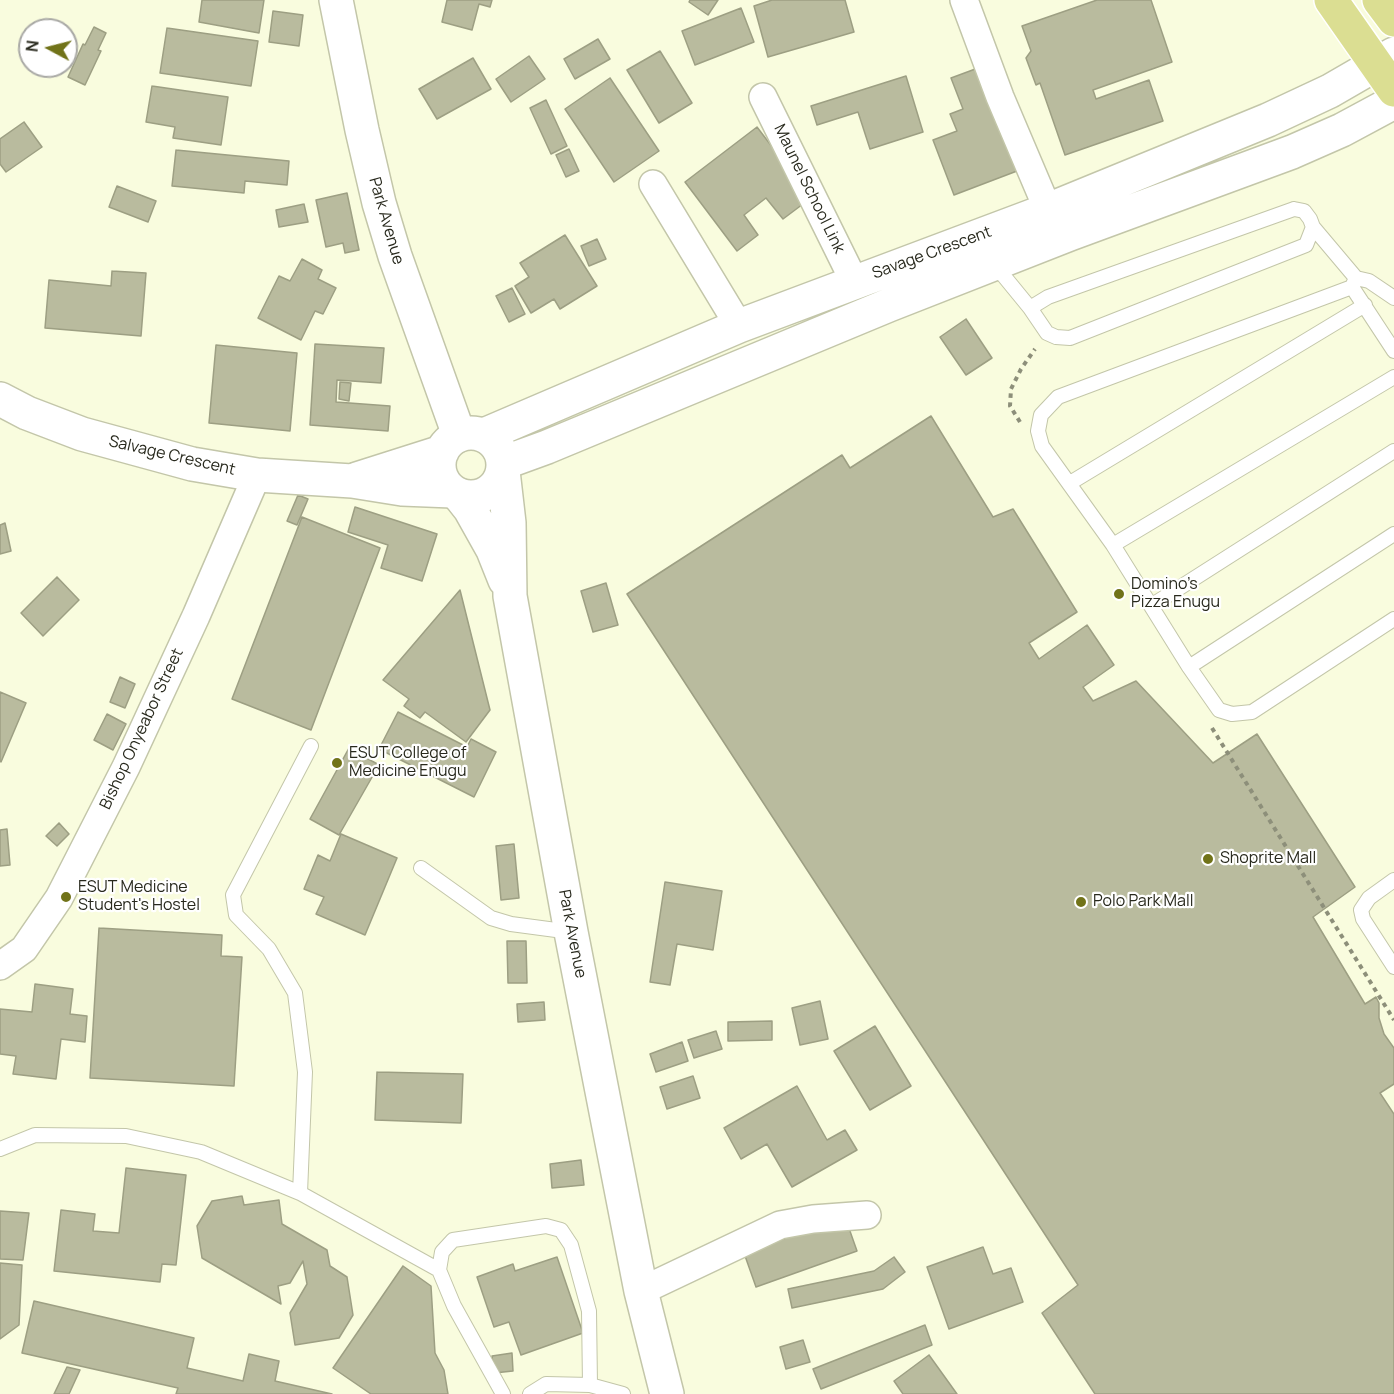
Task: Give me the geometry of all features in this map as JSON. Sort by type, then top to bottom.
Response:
[{"type":"main road","name":"Park Avenue","points":[[336,0],[379,202],[395,256],[462,440]]},
{"type":"main road","points":[[1331,0],[1388,70]]},
{"type":"main road","points":[[1379,0],[1394,20]]},
{"type":"main road","name":"Savage Crescent","points":[[352,481],[618,379],[739,326],[854,281],[1048,210],[1268,120],[1329,92],[1388,70]]},
{"type":"main road","name":"Savage Crescent","points":[[503,467],[868,313],[1292,152],[1342,130],[1394,102]]},
{"type":"main road","points":[[618,379],[630,413]]},
{"type":"main road","name":"Salvage Crescent","points":[[0,399],[27,413],[82,434],[192,464],[257,475],[352,481],[402,489],[456,493]]},
{"type":"main road","points":[[456,493],[476,497],[487,493],[499,481],[503,467],[497,446],[462,440],[440,471],[443,480],[470,509],[493,550],[510,596]]},
{"type":"main road","name":"Park Avenue","points":[[503,467],[509,523],[510,596],[571,932],[641,1291],[667,1394]]},
{"type":"street","points":[[972,4],[1000,97],[1048,210]]},
{"type":"street","name":"Maunel School Link","points":[[763,97],[854,281]]},
{"type":"street","points":[[652,184],[739,326]]},
{"type":"street","name":"Bishop Onyeabor Street","points":[[0,966],[24,948],[59,898],[126,767],[196,616],[257,475]]},
{"type":"street","points":[[641,1291],[780,1225],[813,1219],[867,1215]]},
{"type":"lane","points":[[1030,308],[1048,297],[1294,209],[1304,211],[1310,219],[1313,227],[1354,282],[1365,305],[1394,351]]},
{"type":"lane","points":[[994,264],[1047,333],[1056,337],[1070,338],[1306,245],[1313,227]]},
{"type":"lane","points":[[1394,298],[1369,281],[1354,282],[1058,397],[1041,415],[1038,430],[1042,446],[1113,545],[1219,710],[1232,714],[1252,712],[1394,619]]},
{"type":"lane","points":[[1070,483],[1365,305]]},
{"type":"lane","points":[[1113,545],[1394,377]]},
{"type":"lane","points":[[1151,606],[1394,451]]},
{"type":"lane","points":[[1189,666],[1394,534]]},
{"type":"lane","points":[[300,1193],[305,1072],[295,993],[269,949],[236,915],[233,895],[311,746]]},
{"type":"lane","points":[[421,868],[491,918],[511,924],[571,932]]},
{"type":"lane","points":[[1392,961],[1363,919],[1361,910],[1369,897],[1394,880]]},
{"type":"lane","points":[[0,1149],[35,1135],[126,1136],[201,1152],[300,1193],[439,1270]]},
{"type":"lane","points":[[503,1394],[454,1306],[439,1270],[442,1252],[453,1240],[546,1226],[561,1230],[571,1245],[589,1311],[590,1385]]},
{"type":"lane","points":[[530,1394],[546,1384],[590,1385],[623,1394]]},
{"type":"building","points":[[202,0],[264,0],[259,33],[199,22]]},
{"type":"building","points":[[447,0],[492,0],[490,7],[479,4],[472,30],[442,22]]},
{"type":"building","points":[[690,0],[718,0],[708,15],[689,2]]},
{"type":"building","points":[[772,0],[845,0],[854,32],[768,57],[754,6]]},
{"type":"building","points":[[1097,0],[1151,0],[1172,62],[1093,90],[1096,99],[1149,80],[1163,121],[1065,155],[1040,83],[1036,85],[1026,58],[1031,51],[1022,26]]},
{"type":"building","points":[[741,8],[754,42],[695,65],[682,31]]},
{"type":"building","points":[[273,11],[303,15],[299,46],[269,42]]},
{"type":"building","points":[[94,27],[106,33],[98,50],[101,51],[85,85],[70,78],[78,78],[78,55],[83,44],[85,45]]},
{"type":"building","points":[[167,28],[258,41],[251,86],[160,73]]},
{"type":"building","points":[[598,39],[610,59],[575,79],[564,59]]},
{"type":"building","points":[[660,51],[692,103],[659,123],[627,70]]},
{"type":"building","points":[[529,56],[545,79],[511,102],[496,79]]},
{"type":"building","points":[[473,58],[491,89],[437,119],[419,89]]},
{"type":"building","points":[[978,68],[1017,171],[954,195],[933,140],[957,131],[950,114],[963,109],[951,78]]},
{"type":"building","points":[[906,76],[923,132],[870,149],[858,112],[817,125],[811,106]]},
{"type":"building","points":[[610,78],[659,151],[614,182],[565,109]]},
{"type":"building","points":[[152,86],[228,97],[221,145],[173,138],[175,127],[146,122]]},
{"type":"building","points":[[546,100],[567,146],[551,154],[530,108]]},
{"type":"building","points":[[24,122],[42,147],[6,172],[0,164],[0,139]]},
{"type":"building","points":[[757,127],[811,198],[783,219],[766,198],[744,215],[758,235],[737,251],[685,182]]},
{"type":"building","points":[[569,149],[579,171],[566,177],[556,155]]},
{"type":"building","points":[[176,150],[289,161],[287,185],[245,181],[244,193],[172,186]]},
{"type":"building","points":[[117,186],[156,201],[148,222],[109,207]]},
{"type":"building","points":[[347,193],[359,250],[345,253],[343,243],[326,247],[316,200]]},
{"type":"building","points":[[304,204],[308,222],[279,227],[276,210]]},
{"type":"building","points":[[565,235],[597,286],[560,309],[554,299],[531,313],[515,286],[529,277],[520,263]]},
{"type":"building","points":[[597,239],[606,259],[589,266],[581,246]]},
{"type":"building","points":[[302,259],[322,270],[318,279],[336,288],[323,314],[315,311],[301,340],[258,318],[279,276],[290,281]]},
{"type":"building","points":[[112,271],[146,273],[141,336],[45,328],[49,280],[111,286]]},
{"type":"building","points":[[512,288],[525,314],[509,322],[496,296]]},
{"type":"building","points":[[966,319],[992,358],[966,375],[940,337]]},
{"type":"building","points":[[315,344],[384,348],[381,383],[337,380],[336,402],[390,406],[388,431],[310,425]]},
{"type":"building","points":[[216,345],[297,353],[290,431],[209,423]]},
{"type":"building","points":[[340,382],[351,383],[349,401],[339,399]]},
{"type":"building","name":"Polo Park Mall","points":[[931,416],[993,517],[1013,509],[1077,612],[1029,643],[1039,659],[1087,625],[1114,665],[1083,687],[1093,701],[1136,681],[1213,763],[1257,734],[1355,887],[1313,917],[1365,1004],[1376,997],[1384,1034],[1394,1048],[1394,1084],[1380,1093],[1394,1114],[1394,1394],[1095,1394],[1042,1313],[1078,1285],[627,594],[842,455],[850,468]]},
{"type":"building","points":[[298,495],[308,499],[297,525],[287,521]]},
{"type":"building","points":[[355,507],[437,534],[422,581],[381,568],[388,545],[348,532]]},
{"type":"building","points":[[302,517],[380,548],[311,730],[232,699]]},
{"type":"building","points":[[5,523],[11,551],[0,554],[0,525]]},
{"type":"building","points":[[57,577],[79,600],[43,636],[21,613]]},
{"type":"building","points":[[606,583],[618,625],[593,632],[581,591]]},
{"type":"building","points":[[460,590],[490,710],[466,742],[425,712],[420,718],[404,706],[409,699],[383,680]]},
{"type":"building","points":[[120,677],[135,684],[125,708],[110,702]]},
{"type":"building","points":[[0,692],[26,703],[1,762],[0,761]]},
{"type":"building","points":[[398,712],[467,747],[471,739],[496,752],[474,797],[379,749]]},
{"type":"building","points":[[107,714],[126,724],[113,750],[94,740]]},
{"type":"building","points":[[349,748],[379,765],[339,835],[310,819]]},
{"type":"building","points":[[59,823],[69,834],[57,846],[46,836]]},
{"type":"building","points":[[7,829],[10,865],[0,866],[0,830]]},
{"type":"building","points":[[341,834],[397,858],[365,935],[316,914],[324,897],[304,889],[318,855],[330,861]]},
{"type":"building","points":[[514,844],[519,898],[501,900],[496,846]]},
{"type":"building","points":[[665,882],[722,891],[713,950],[677,944],[670,985],[650,982]]},
{"type":"building","points":[[99,928],[222,935],[221,956],[242,957],[234,1086],[90,1078]]},
{"type":"building","points":[[507,941],[526,941],[527,983],[508,983]]},
{"type":"building","points":[[35,984],[73,989],[70,1014],[87,1016],[85,1042],[61,1039],[56,1079],[13,1074],[16,1056],[0,1054],[0,1009],[32,1012]]},
{"type":"building","points":[[820,1001],[828,1039],[800,1045],[792,1008]]},
{"type":"building","points":[[544,1002],[545,1020],[518,1022],[517,1004]]},
{"type":"building","points":[[772,1021],[772,1040],[728,1041],[728,1022]]},
{"type":"building","points":[[875,1026],[911,1086],[870,1110],[834,1051]]},
{"type":"building","points":[[716,1031],[722,1049],[694,1058],[688,1040]]},
{"type":"building","points":[[682,1042],[688,1061],[656,1072],[650,1054]]},
{"type":"building","points":[[377,1072],[463,1074],[461,1123],[375,1120]]},
{"type":"building","points":[[693,1076],[700,1098],[667,1109],[660,1087]]},
{"type":"building","points":[[797,1086],[827,1140],[845,1130],[857,1150],[792,1187],[767,1144],[741,1159],[724,1128]]},
{"type":"building","points":[[581,1160],[584,1185],[552,1188],[550,1164]]},
{"type":"building","points":[[126,1168],[186,1175],[176,1265],[162,1264],[160,1282],[54,1271],[61,1210],[95,1214],[93,1231],[119,1233]]},
{"type":"building","points":[[242,1196],[244,1205],[279,1200],[282,1224],[327,1250],[330,1266],[347,1277],[353,1315],[339,1338],[295,1345],[290,1313],[307,1284],[303,1261],[290,1283],[278,1286],[281,1304],[202,1258],[197,1226],[212,1201]]},
{"type":"building","points":[[0,1211],[29,1213],[23,1260],[0,1259]]},
{"type":"building","points":[[845,1217],[857,1251],[756,1287],[744,1253]]},
{"type":"building","points":[[983,1247],[993,1274],[1011,1268],[1023,1302],[949,1329],[927,1267]]},
{"type":"building","points":[[557,1257],[583,1333],[521,1355],[509,1322],[494,1327],[477,1277],[513,1264],[515,1271]]},
{"type":"building","points":[[894,1257],[905,1272],[883,1289],[792,1308],[788,1289],[874,1271]]},
{"type":"building","points":[[0,1263],[22,1265],[19,1325],[0,1339]]},
{"type":"building","points":[[403,1266],[431,1286],[435,1353],[444,1370],[448,1394],[371,1394],[333,1368]]},
{"type":"building","points":[[34,1301],[194,1338],[187,1368],[243,1381],[249,1354],[279,1361],[275,1381],[332,1394],[176,1394],[178,1388],[22,1353]]},
{"type":"building","points":[[925,1325],[932,1345],[821,1389],[813,1369]]},
{"type":"building","points":[[803,1340],[810,1362],[786,1369],[780,1347]]},
{"type":"building","points":[[512,1353],[513,1371],[494,1373],[492,1356]]},
{"type":"building","points":[[929,1355],[957,1394],[903,1394],[894,1381]]},
{"type":"building","points":[[67,1367],[80,1370],[69,1394],[54,1394]]},
{"type":"place","name":"Domino’s Pizza Enugu","points":[[1119,594]]},
{"type":"place","name":"ESUT College of Medicine Enugu","points":[[337,763]]},
{"type":"place","name":"Shoprite Mall","points":[[1208,859]]},
{"type":"place","name":"ESUT Medicine Student's Hostel","points":[[66,897]]},
{"type":"place","name":"Polo Park Mall","points":[[1081,902]]}]
